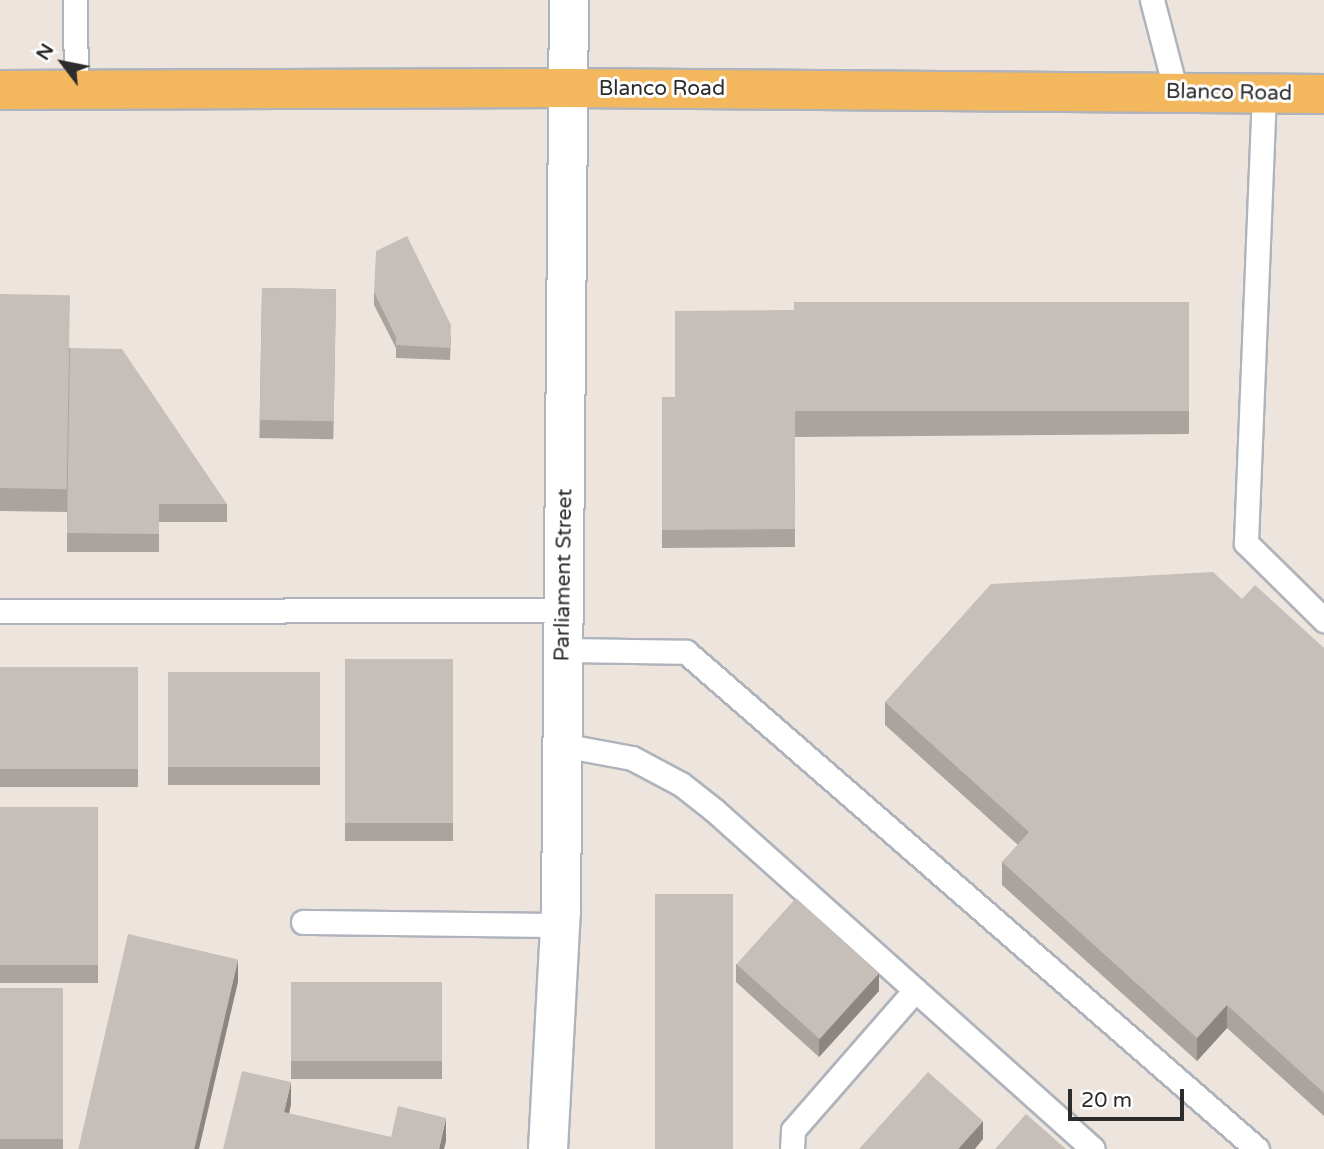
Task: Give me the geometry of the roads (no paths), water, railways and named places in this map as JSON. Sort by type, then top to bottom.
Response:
[{"type":"main road","name":"Blanco Road","points":[[0,90],[570,88],[1324,94]]},
{"type":"street","name":"Parliament Street","points":[[548,1149],[561,925],[569,0]]},
{"type":"lane","points":[[75,0],[76,89]]},
{"type":"lane","points":[[1152,0],[1176,92]]},
{"type":"lane","points":[[1264,93],[1246,543],[1324,620]]},
{"type":"lane","points":[[0,611],[564,610]]},
{"type":"lane","points":[[563,650],[687,653],[1258,1149]]},
{"type":"lane","points":[[562,745],[632,758],[681,784],[714,810],[1093,1149]]},
{"type":"lane","points":[[303,922],[561,925]]},
{"type":"lane","points":[[792,1149],[793,1130],[915,990]]}]
